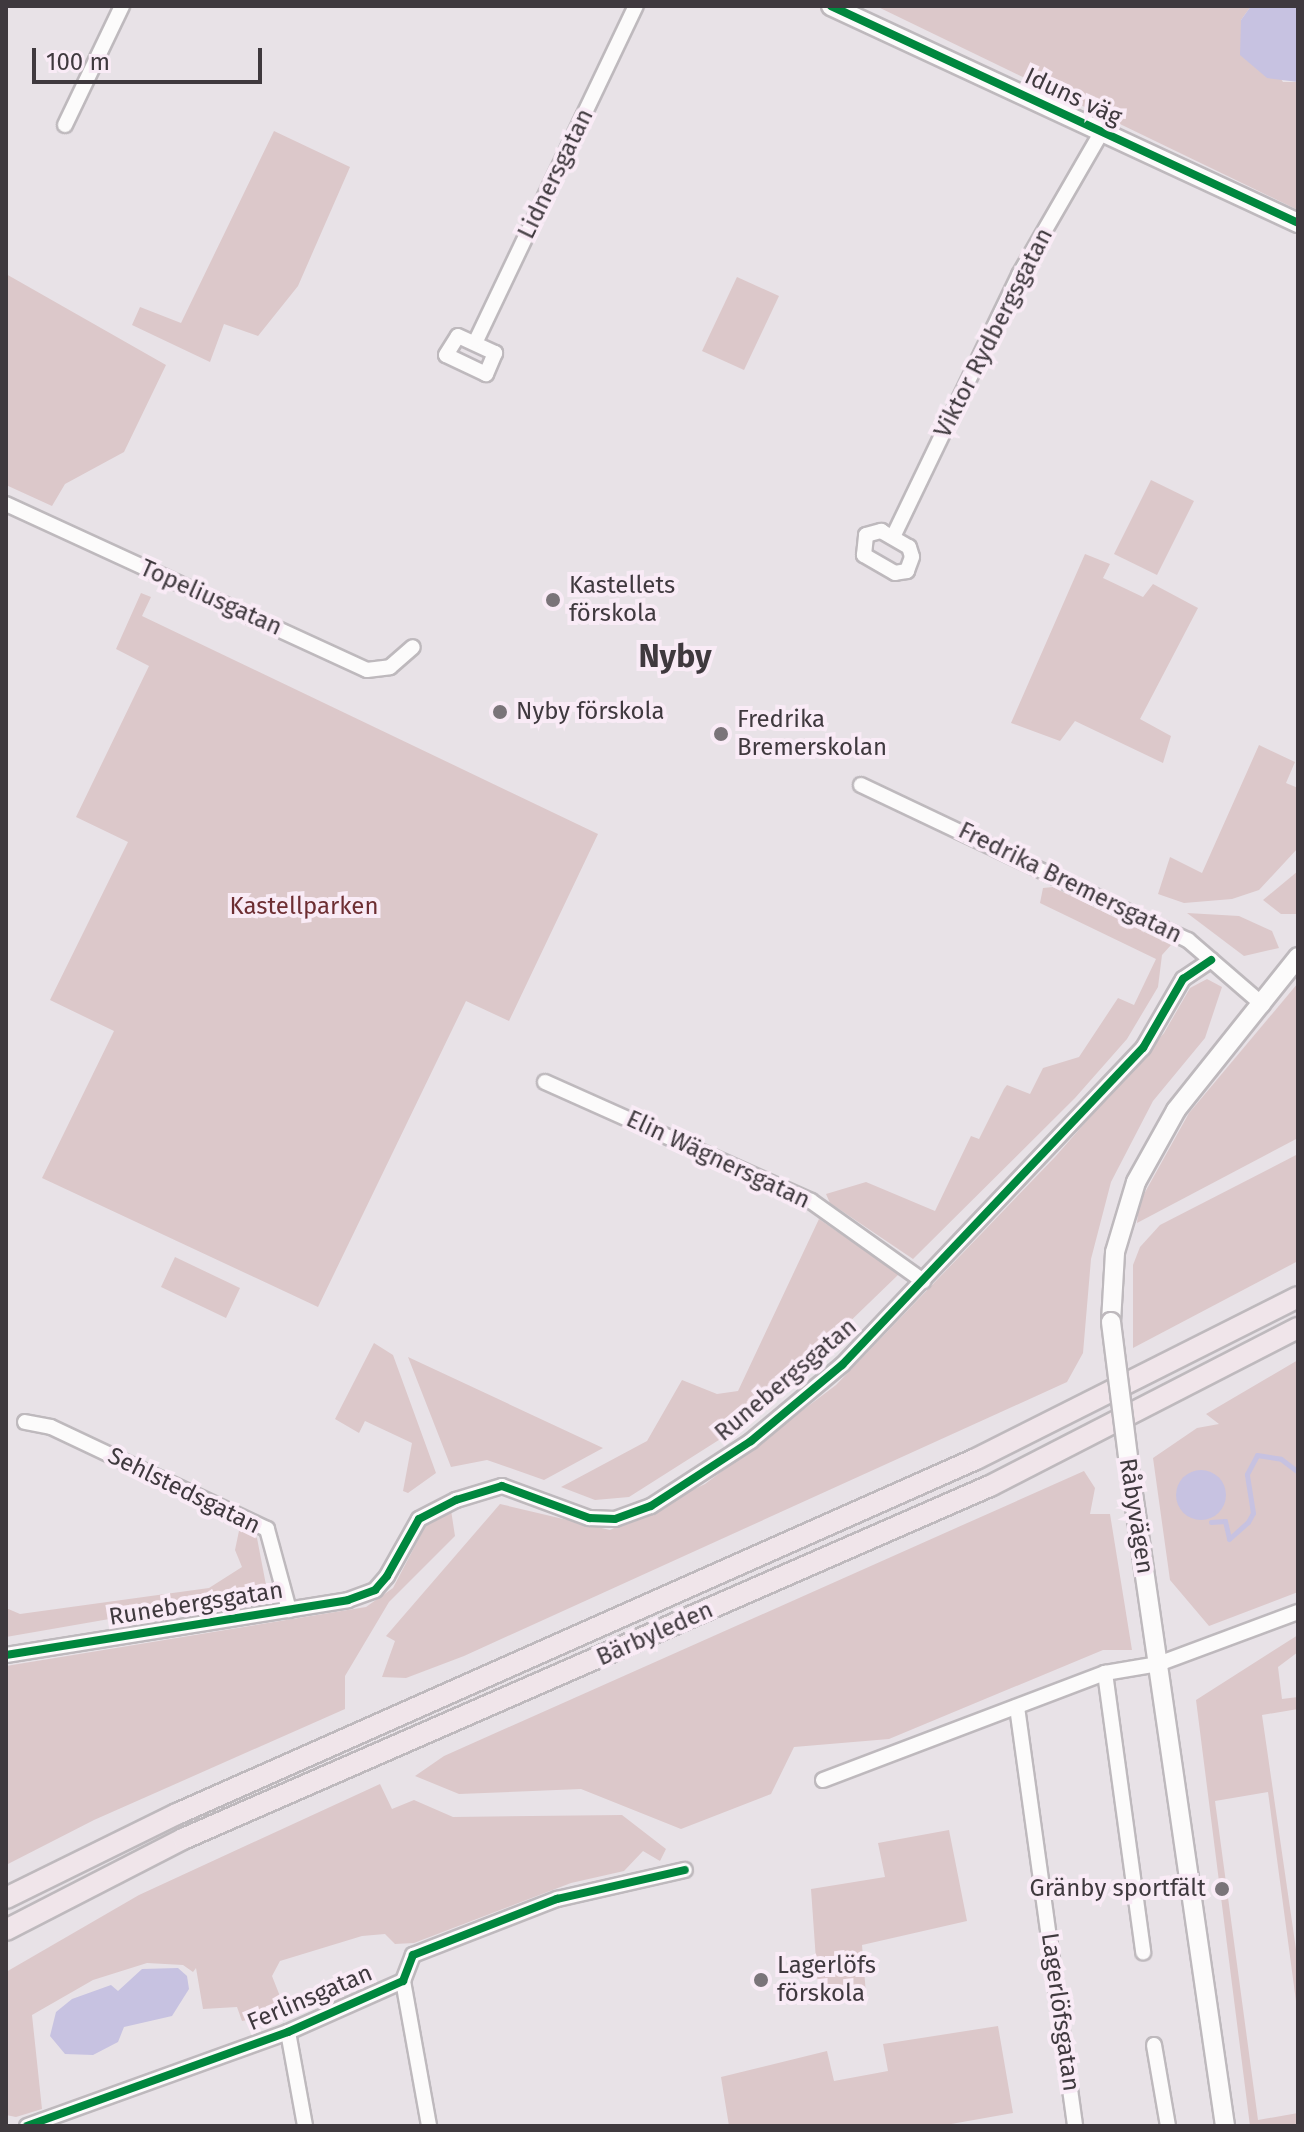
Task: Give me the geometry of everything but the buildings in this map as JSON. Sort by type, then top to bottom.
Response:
[{"type":"main road","name":"Iduns väg","points":[[831,6],[1298,223]]},
{"type":"main road","name":"Råbyvägen","points":[[1225,2126],[1150,1665],[1111,1322],[1115,1252],[1136,1182],[1176,1110],[1263,1005],[1298,957]]},
{"type":"main road","name":"Bärbyleden","points":[[6,1898],[177,1814],[976,1459],[1298,1297]]},
{"type":"main road","name":"Bärbyleden","points":[[6,1930],[183,1839],[990,1486],[1298,1328]]},
{"type":"street","points":[[65,125],[122,6]]},
{"type":"street","name":"Lidnersgatan","points":[[476,341],[636,6]]},
{"type":"street","name":"Viktor Rydbergsgatan","points":[[893,537],[1019,275],[1101,133]]},
{"type":"street","name":"Topeliusgatan","points":[[6,504],[367,670],[390,667],[413,647]]},
{"type":"street","name":"Fredrika Bremersgatan","points":[[861,785],[1188,940],[1263,1005]]},
{"type":"street","name":"Runebergsgatan","points":[[6,1655],[348,1600],[375,1590],[419,1519],[456,1500],[502,1486],[589,1518],[615,1519],[651,1506],[751,1441],[842,1365],[1143,1048],[1183,979],[1211,960]]},
{"type":"street","name":"Elin Wägnersgatan","points":[[545,1082],[811,1201],[923,1281]]},
{"type":"street","name":"Sehlstedsgatan","points":[[25,1422],[51,1427],[267,1529],[289,1610]]},
{"type":"street","points":[[823,1780],[1105,1673],[1150,1665],[1298,1612]]},
{"type":"street","points":[[1105,1673],[1143,1952]]},
{"type":"street","name":"Lagerlöfsgatan","points":[[1017,1707],[1075,2126]]},
{"type":"street","name":"Ferlinsgatan","points":[[429,2126],[403,1981],[413,1955],[557,1899],[685,1870]]},
{"type":"street","name":"Ferlinsgatan","points":[[27,2126],[288,2032],[403,1981]]},
{"type":"street","name":"Ferlinsgatan","points":[[288,2032],[305,2126]]},
{"type":"street","points":[[1154,2045],[1168,2126]]},
{"type":"green space","points":[[876,6],[1251,6],[1241,20],[1283,82],[1298,82],[1298,210]]},
{"type":"green space","points":[[274,131],[350,167],[298,286],[258,336],[224,324],[210,362],[132,325],[140,307],[181,323]]},
{"type":"green space","points":[[6,274],[166,365],[124,452],[65,484],[52,506],[6,485]]},
{"type":"green space","points":[[737,277],[779,296],[744,370],[702,351]]},
{"type":"green space","points":[[1151,480],[1194,501],[1157,575],[1114,554]]},
{"type":"green space","points":[[1085,554],[1110,564],[1103,578],[1143,597],[1153,584],[1198,608],[1140,719],[1171,736],[1163,763],[1075,721],[1060,741],[1011,723]]},
{"type":"green space","name":"Kastellparken","points":[[141,593],[151,597],[142,616],[598,834],[509,1021],[466,1001],[318,1307],[42,1178],[114,1031],[50,1000],[128,842],[76,817],[149,666],[116,649]]},
{"type":"green space","points":[[1259,745],[1295,762],[1286,783],[1298,788],[1298,848],[1259,890],[1232,899],[1184,903],[1158,894],[1170,857],[1202,873]]},
{"type":"green space","points":[[1298,871],[1298,914],[1281,914],[1263,900]]},
{"type":"green space","points":[[1053,887],[1171,945],[1162,955],[1158,987],[1127,1039],[1075,1098],[913,1259],[830,1203],[826,1194],[866,1182],[935,1211],[971,1136],[979,1139],[1007,1085],[1030,1094],[1043,1068],[1079,1057],[1118,998],[1134,1005],[1156,959],[1040,903],[1043,888]]},
{"type":"green space","points":[[1187,913],[1239,916],[1272,931],[1279,948],[1244,956]]},
{"type":"green space","points":[[1207,979],[1222,987],[1205,1038],[1153,1101],[1111,1182],[1091,1259],[1083,1353],[1067,1382],[464,1656],[406,1678],[382,1677],[395,1641],[386,1636],[500,1504],[610,1530],[705,1484],[836,1385],[1055,1157],[1164,1033],[1190,988]]},
{"type":"green space","points":[[1298,983],[1298,1138],[1137,1223],[1139,1203],[1189,1113]]},
{"type":"green space","points":[[1298,1154],[1298,1261],[1133,1348],[1133,1265],[1140,1247],[1160,1225]]},
{"type":"green space","points":[[819,1219],[899,1274],[744,1424],[629,1497],[595,1500],[561,1487],[647,1441],[682,1380],[717,1394],[738,1391]]},
{"type":"green space","points":[[175,1257],[240,1288],[226,1318],[161,1287]]},
{"type":"green space","points":[[374,1343],[393,1355],[436,1473],[408,1493],[403,1491],[412,1443],[365,1421],[359,1433],[335,1419]]},
{"type":"green space","points":[[408,1357],[603,1448],[544,1480],[487,1460],[451,1467]]},
{"type":"green space","points":[[1298,1360],[1298,1592],[1209,1626],[1170,1580],[1153,1458],[1197,1428],[1219,1424],[1206,1414]]},
{"type":"green space","points":[[1084,1471],[1095,1488],[1090,1514],[1110,1514],[1132,1650],[1103,1650],[889,1739],[794,1747],[771,1794],[681,1829],[581,1789],[459,1794],[415,1776],[444,1756]]},
{"type":"green space","points":[[451,1510],[455,1536],[389,1602],[345,1676],[345,1709],[94,1820],[6,1865],[6,1666],[366,1607],[393,1588],[427,1523]]},
{"type":"green space","points":[[240,1526],[257,1538],[266,1585],[230,1598],[6,1637],[6,1608],[20,1614],[209,1588],[242,1567],[235,1550]]},
{"type":"green space","name":"Gränby sportfält","points":[[1298,1635],[1298,1652],[1278,1667],[1282,1699],[1298,1697],[1298,1709],[1262,1715],[1298,1963],[1298,2016],[1268,1792],[1215,1801],[1258,2120],[1298,2113],[1298,2126],[1250,2126],[1196,1700]]},
{"type":"green space","points":[[380,1784],[392,1809],[414,1800],[453,1817],[622,1815],[666,1849],[660,1861],[643,1851],[624,1871],[571,1883],[414,1943],[395,1944],[385,1934],[362,1936],[280,1961],[272,1976],[287,2014],[242,2021],[237,2007],[203,2009],[196,1968],[193,1972],[183,1965],[147,1963],[93,1980],[32,2015],[42,2109],[16,2117],[6,2115],[6,1972],[139,1895]]},
{"type":"green space","points":[[949,1830],[967,1921],[862,1945],[866,1994],[819,2003],[811,1889],[885,1877],[878,1843]]},
{"type":"green space","points":[[998,2026],[1013,2113],[940,2126],[729,2126],[721,2077],[827,2051],[834,2081],[888,2071],[883,2044]]},
{"type":"shaded area","points":[[1251,6],[1298,8],[1298,82],[1267,78],[1240,55],[1241,20]]},
{"type":"shaded area","points":[[1191,1471],[1211,1471],[1225,1485],[1225,1505],[1211,1519],[1191,1519],[1177,1505],[1177,1485]]},
{"type":"shaded area","points":[[178,1968],[187,1976],[189,1989],[172,2016],[124,2027],[118,2042],[93,2055],[65,2054],[50,2036],[56,2012],[72,1999],[111,1985],[118,1991],[142,1969]]},
{"type":"waterway","points":[[1211,1522],[1225,1521],[1229,1539],[1248,1522],[1253,1513],[1247,1474],[1257,1455],[1281,1459],[1298,1472]]},
{"type":"cycle path","points":[[831,6],[1298,223]]},
{"type":"cycle path","points":[[6,1655],[348,1600],[375,1590],[387,1576],[419,1519],[456,1500],[502,1486],[589,1518],[615,1519],[651,1506],[751,1441],[842,1365],[1143,1048],[1183,979],[1211,960]]},
{"type":"cycle path","points":[[27,2126],[288,2032],[403,1981],[413,1955],[557,1899],[685,1870]]},
{"type":"place","name":"Kastellets förskola","points":[[553,600]]},
{"type":"place","name":"Nyby förskola","points":[[500,712]]},
{"type":"place","name":"Fredrika Bremerskolan","points":[[721,734]]},
{"type":"place","name":"Gränby sportfält","points":[[1222,1889]]},
{"type":"place","name":"Lagerlöfs förskola","points":[[761,1980]]},
{"type":"district","name":"Nyby","points":[[675,656]]}]
